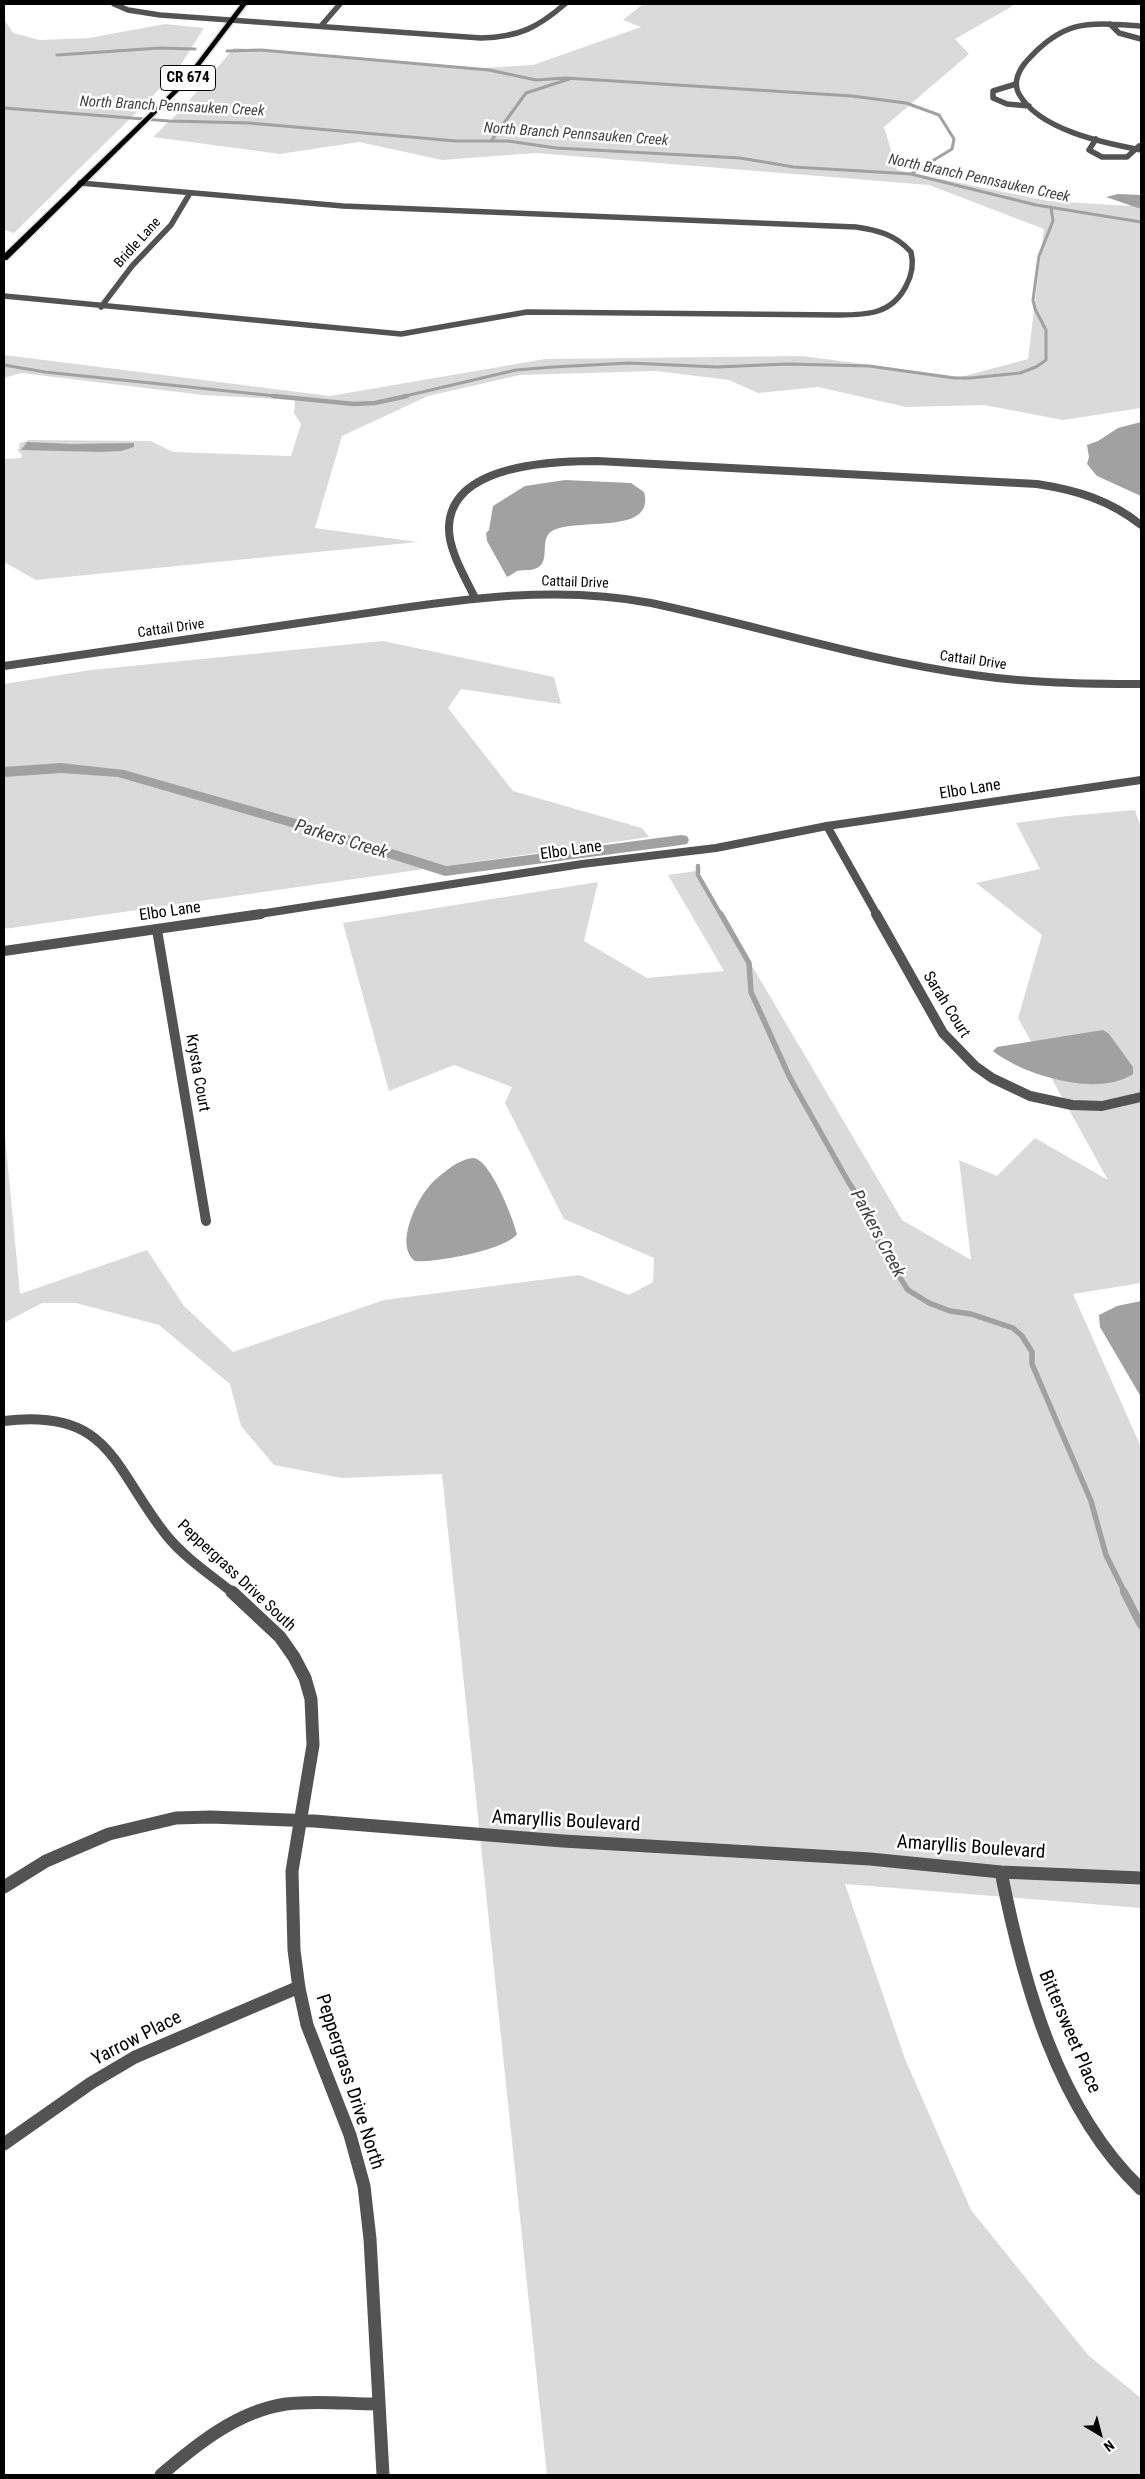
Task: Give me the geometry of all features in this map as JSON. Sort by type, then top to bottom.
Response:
[{"type":"main road","name":"CR 674","points":[[4,258],[152,115],[198,66],[244,4]]},
{"type":"street","points":[[114,4],[128,10],[149,14],[467,38],[508,37],[536,28],[565,4]]},
{"type":"street","points":[[321,26],[340,4]]},
{"type":"street","points":[[1110,24],[1119,33],[1141,39]]},
{"type":"street","points":[[1139,150],[1096,139],[1054,122],[1029,106],[1021,97],[1016,84],[1017,75],[1024,64],[1053,34],[1079,25],[1141,26]]},
{"type":"street","points":[[1016,84],[993,92],[993,98],[1006,104],[1029,106]]},
{"type":"street","points":[[1096,139],[1089,150],[1102,158],[1123,158],[1139,150],[1141,143]]},
{"type":"street","points":[[4,296],[101,307],[401,334],[506,314],[527,312],[855,315],[881,311],[897,302],[902,296],[913,266],[911,252],[899,239],[877,230],[847,226],[343,206],[80,183]]},
{"type":"street","name":"Bridle Lane","points":[[101,307],[132,266],[170,225],[190,193]]},
{"type":"street","points":[[475,598],[464,576],[452,543],[449,525],[454,507],[459,498],[478,482],[506,471],[539,463],[606,462],[1036,484],[1090,494],[1120,508],[1141,525]]},
{"type":"street","name":"Cattail Drive","points":[[4,666],[475,598],[510,594],[562,594],[613,597],[662,605],[949,671],[1013,679],[1141,684]]},
{"type":"street","name":"Elbo Lane","points":[[4,951],[158,930],[582,864],[716,848],[827,826],[1141,780]]},
{"type":"street","name":"Sarah Court","points":[[827,826],[943,1033],[962,1056],[1019,1094],[1060,1103],[1098,1106],[1141,1097]]},
{"type":"street","name":"Krysta Court","points":[[158,930],[206,1221]]},
{"type":"street","name":"Peppergrass Drive South","points":[[4,1421],[15,1419],[57,1422],[84,1432],[107,1448],[118,1461],[159,1527],[172,1542],[261,1617],[289,1648],[306,1682],[312,1714],[310,1762],[300,1820]]},
{"type":"street","name":"Amaryllis Boulevard","points":[[4,1887],[46,1861],[109,1834],[176,1818],[245,1816],[563,1841],[870,1859],[1001,1872],[1141,1878]]},
{"type":"street","name":"Peppergrass Drive North","points":[[300,1820],[293,1864],[291,1894],[298,1987],[310,2035],[341,2110],[360,2168],[370,2231],[383,2475]]},
{"type":"street","name":"Bittersweet Place","points":[[1001,1872],[1025,1979],[1061,2070],[1100,2141],[1117,2164],[1141,2189]]},
{"type":"street","name":"Yarrow Place","points":[[4,2144],[92,2082],[135,2057],[298,1987]]},
{"type":"street","points":[[161,2475],[218,2432],[246,2417],[266,2410],[286,2404],[378,2404]]},
{"type":"shaded area","points":[[643,4],[1016,4],[955,39],[969,54],[884,127],[897,170],[1048,201],[1129,206],[1141,197],[1141,408],[1063,420],[984,405],[906,407],[818,387],[758,393],[729,380],[656,371],[520,375],[428,396],[342,436],[315,528],[418,542],[36,580],[4,562],[4,459],[21,458],[22,455],[18,451],[20,443],[29,440],[151,441],[173,452],[291,456],[301,424],[294,413],[295,400],[203,395],[21,373],[4,378],[4,355],[330,396],[545,359],[802,356],[961,377],[1028,359],[1044,229],[929,185],[536,153],[442,160],[359,142],[280,154],[153,137],[182,109],[234,48],[482,68],[533,65],[641,27],[623,20]]},
{"type":"shaded area","points":[[4,19],[13,33],[40,40],[89,38],[165,24],[204,28],[178,69],[14,233],[4,230]]},
{"type":"shaded area","points":[[1118,194],[1141,195],[1141,209],[1106,197]]},
{"type":"shaded area","points":[[1141,422],[1141,496],[1097,476],[1087,464],[1089,457],[1087,445],[1098,441],[1118,428]]},
{"type":"shaded area","points":[[27,442],[71,444],[134,443],[134,447],[121,451],[102,452],[21,450]]},
{"type":"shaded area","points":[[565,480],[631,483],[644,492],[645,506],[638,515],[627,520],[564,527],[552,531],[546,538],[544,558],[540,566],[532,570],[517,571],[507,577],[487,541],[486,533],[489,530],[493,506],[525,486]]},
{"type":"shaded area","points":[[383,641],[554,677],[561,704],[461,689],[448,708],[513,791],[642,828],[649,837],[4,929],[4,684],[91,670]]},
{"type":"shaded area","points":[[1135,810],[1141,828],[1141,1283],[1073,1294],[1141,1447],[1141,1908],[845,1884],[905,2059],[971,2210],[1088,2355],[1141,2398],[1141,2475],[547,2475],[442,1474],[341,1478],[274,1465],[241,1426],[230,1384],[159,1325],[76,1303],[42,1303],[4,1323],[4,1125],[20,1294],[147,1250],[184,1306],[233,1352],[384,1300],[579,1275],[629,1295],[653,1282],[654,1258],[564,1219],[505,1103],[512,1087],[454,1065],[389,1091],[343,923],[598,882],[584,941],[647,978],[724,971],[668,875],[696,871],[902,1220],[971,1260],[959,1160],[997,1176],[1035,1138],[1108,1180],[1018,1018],[1042,935],[976,883],[1040,869],[1016,823]]},
{"type":"shaded area","points":[[1103,1030],[1109,1034],[1133,1067],[1133,1074],[1118,1081],[1101,1084],[1081,1084],[1041,1075],[1006,1060],[993,1051],[997,1047]]},
{"type":"shaded area","points":[[474,1158],[481,1161],[494,1179],[517,1234],[510,1240],[485,1250],[453,1258],[415,1261],[409,1254],[407,1234],[414,1211],[425,1191],[445,1171],[463,1161]]},
{"type":"shaded area","points":[[1141,1301],[1141,1397],[1100,1327],[1099,1315],[1117,1306]]},
{"type":"waterway","points":[[57,55],[160,48],[195,49]]},
{"type":"waterway","points":[[227,51],[261,50],[489,70],[536,80],[566,78],[852,96],[906,103],[939,115],[954,139],[952,149],[911,174]]},
{"type":"waterway","points":[[491,141],[526,93],[569,79]]},
{"type":"waterway","name":"North Branch Pennsauken Creek","points":[[4,108],[169,121],[249,123],[456,141],[491,141]]},
{"type":"waterway","name":"North Branch Pennsauken Creek","points":[[491,141],[508,141],[556,148],[740,158],[794,167],[911,174]]},
{"type":"waterway","name":"North Branch Pennsauken Creek","points":[[911,174],[1051,207]]},
{"type":"waterway","points":[[401,397],[516,370],[629,363],[717,367],[787,364],[869,366],[954,378],[1020,373],[1036,367],[1046,360],[1046,330],[1035,309],[1033,300],[1039,256],[1053,221],[1051,207]]},
{"type":"waterway","name":"North Branch Pennsauken Creek","points":[[1051,207],[1141,222]]},
{"type":"waterway","points":[[4,365],[45,372],[285,397]]},
{"type":"waterway","points":[[273,396],[354,404],[375,403],[407,396]]},
{"type":"waterway","name":"Parkers Creek","points":[[4,772],[61,768],[119,773],[297,824],[445,871],[681,840]]},
{"type":"waterway","name":"Parkers Creek","points":[[698,866],[698,875],[721,915]]},
{"type":"waterway","name":"Parkers Creek","points":[[721,914],[749,963],[751,992],[790,1078],[849,1183],[869,1212],[880,1247],[908,1290],[929,1303],[950,1311],[971,1314],[1013,1328],[1022,1336],[1032,1352],[1032,1364],[1091,1501],[1106,1555],[1125,1593]]},
{"type":"waterway","name":"Parkers Creek","points":[[1124,1592],[1141,1625]]}]
